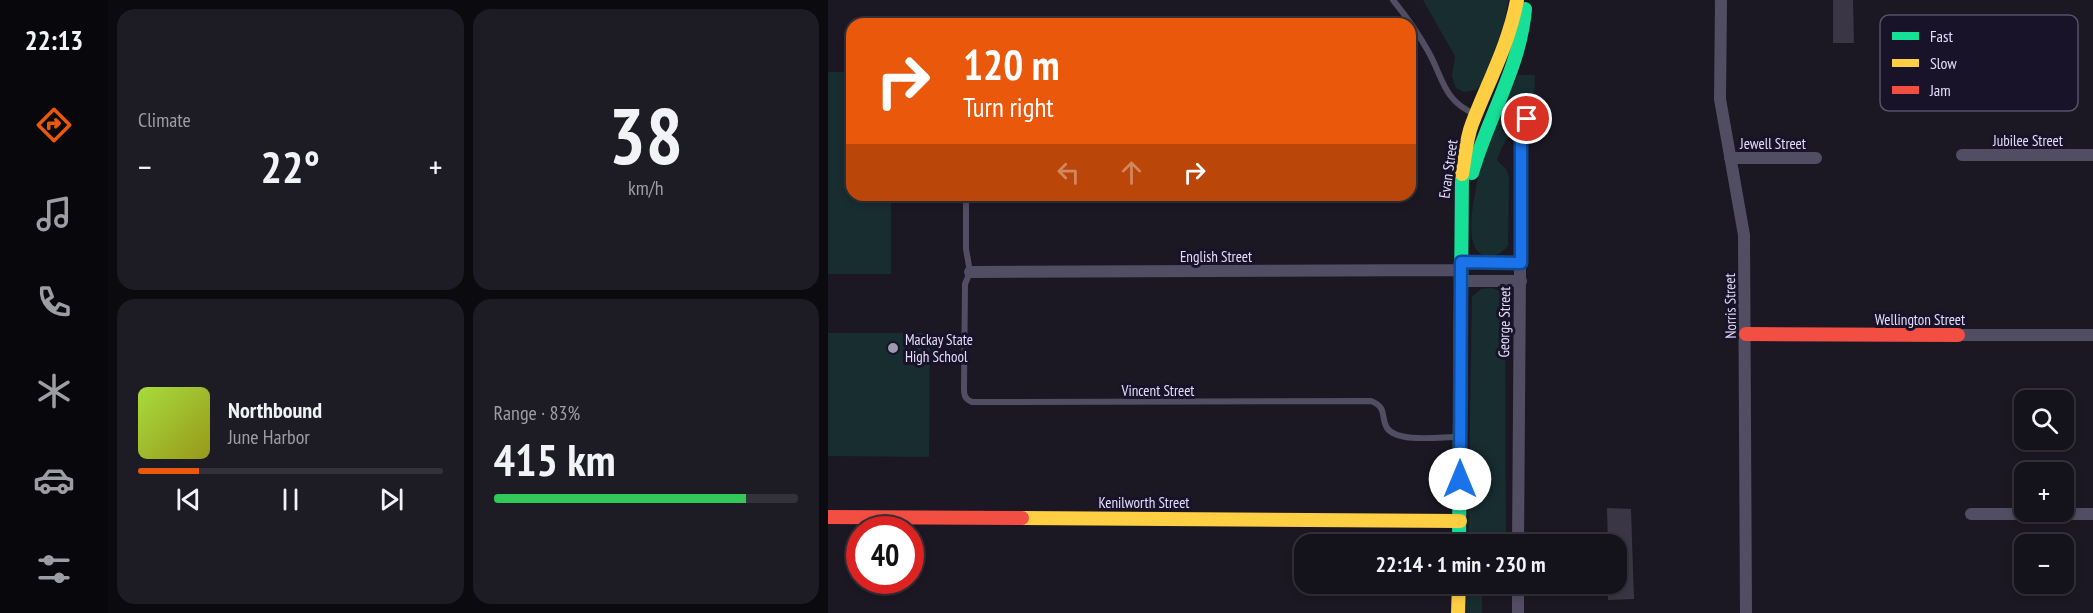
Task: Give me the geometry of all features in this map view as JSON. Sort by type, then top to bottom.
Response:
[{"type":"street","points":[[1517,0],[1513,22],[1476,114],[1490,120],[1518,51],[1525,18],[1525,0]]},
{"type":"street","name":"Norris Street","points":[[1722,0],[1720,99],[1744,235],[1746,613]]},
{"type":"street","name":"Evan Street","points":[[1459,534],[1460,182],[1465,150],[1476,114]]},
{"type":"street","name":"Evan Street","points":[[1461,230],[1474,163],[1490,120]]},
{"type":"street","name":"George Street","points":[[1518,534],[1521,138]]},
{"type":"street","name":"Jubilee Street","points":[[1962,155],[2093,155]]},
{"type":"street","name":"Jewell Street","points":[[1730,158],[1816,158]]},
{"type":"street","points":[[1461,271],[1521,263]]},
{"type":"street","points":[[1461,271],[1521,281]]},
{"type":"street","name":"English Street","points":[[970,272],[1461,271]]},
{"type":"street","name":"Wellington Street","points":[[1746,334],[2093,335]]},
{"type":"street","points":[[1971,514],[2093,514]]},
{"type":"street","name":"Kenilworth Street","points":[[828,518],[1460,521]]},
{"type":"street","points":[[1458,613],[1459,594]]},
{"type":"street","points":[[1518,594],[1518,613]]},
{"type":"lane","points":[[1393,0],[1406,18]]},
{"type":"lane","points":[[1416,32],[1424,43],[1451,98],[1462,108],[1476,114]]},
{"type":"lane","name":"George Street","points":[[1521,138],[1527,134],[1527,104]]},
{"type":"lane","points":[[966,201],[966,249],[970,272]]},
{"type":"lane","name":"Vincent Street","points":[[970,272],[965,284],[964,395],[972,402],[1369,401],[1381,408],[1388,428],[1398,436],[1460,437]]},
{"type":"green space","points":[[1423,0],[1508,0],[1504,25],[1482,83],[1476,90],[1464,92],[1456,88],[1452,76],[1455,56]]},
{"type":"green space","points":[[828,72],[846,72],[846,201],[891,201],[891,274],[828,274]]},
{"type":"green space","points":[[1518,75],[1535,75],[1534,103],[1522,103],[1521,132],[1512,132],[1497,160],[1506,169],[1509,177],[1508,245],[1500,253],[1489,256],[1481,254],[1475,248],[1472,239],[1473,205],[1479,173],[1488,144]]},
{"type":"green space","points":[[1491,288],[1504,292],[1508,301],[1505,312],[1506,534],[1468,534],[1472,297],[1481,289]]},
{"type":"green space","points":[[828,333],[930,333],[929,457],[828,456]]},
{"type":"green space","points":[[1467,594],[1482,594],[1482,613],[1466,613]]},
{"type":"building","points":[[1833,0],[1853,0],[1854,43],[1833,43]]},
{"type":"building","points":[[1607,508],[1631,509],[1634,599],[1608,600],[1608,594],[1627,594],[1627,534],[1608,534]]},
{"type":"traffic: fast","points":[[1472,173],[1517,52],[1525,9]]},
{"type":"traffic: fast","points":[[1459,534],[1462,174]]},
{"type":"traffic: slow","points":[[1462,174],[1470,130],[1503,47],[1517,0]]},
{"type":"traffic: slow","points":[[1022,518],[1460,521]]},
{"type":"traffic: slow","points":[[1458,613],[1459,594]]},
{"type":"traffic: jam","points":[[1746,334],[1958,335]]},
{"type":"traffic: jam","points":[[828,517],[1022,518]]},
{"type":"place","name":"Mackay State High School","points":[[893,348]]},
{"type":"route","points":[[1460,479],[1461,262],[1521,263],[1521,138],[1527,134],[1527,119]]}]
